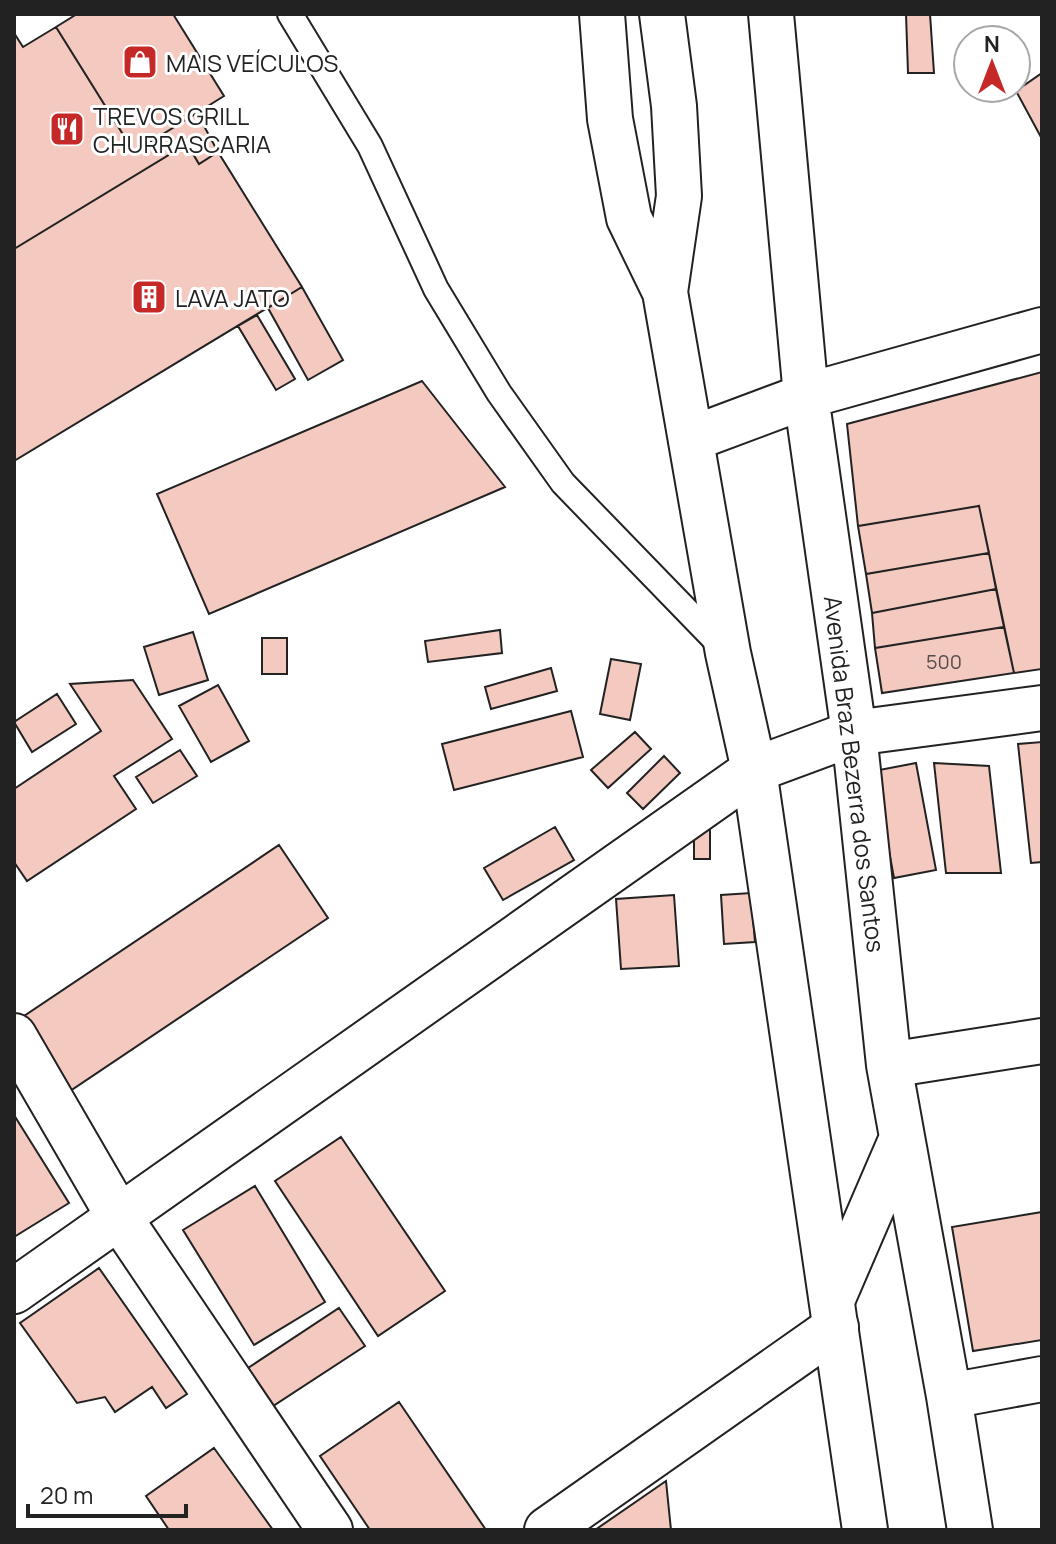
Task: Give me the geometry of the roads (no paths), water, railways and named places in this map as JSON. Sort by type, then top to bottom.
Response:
[{"type":"street","points":[[602,14],[610,119],[629,218],[665,292],[728,653],[754,770],[865,1530]]},
{"type":"street","points":[[662,14],[674,106],[679,196],[665,292]]},
{"type":"street","name":"Avenida Braz Bezerra dos Santos","points":[[771,14],[806,396],[854,733],[889,1065],[970,1530]]},
{"type":"street","points":[[691,439],[806,396],[1042,330]]},
{"type":"street","points":[[14,1291],[754,770],[854,733],[1042,708]]},
{"type":"street","points":[[14,1036],[119,1217],[330,1530]]},
{"type":"street","points":[[889,1065],[1042,1041]]},
{"type":"street","points":[[547,1530],[834,1312],[902,1138]]},
{"type":"street","points":[[949,1396],[1042,1379]]},
{"type":"lane","points":[[290,14],[370,146],[436,289],[499,393],[563,483],[728,653]]},
{"type":"place","name":"MAIS VEÍCULOS","points":[[140,62]]},
{"type":"place","name":"TREVOS GRILL CHURRASCARIA","points":[[67,129]]},
{"type":"place","name":"LAVA JATO","points":[[149,297]]}]
